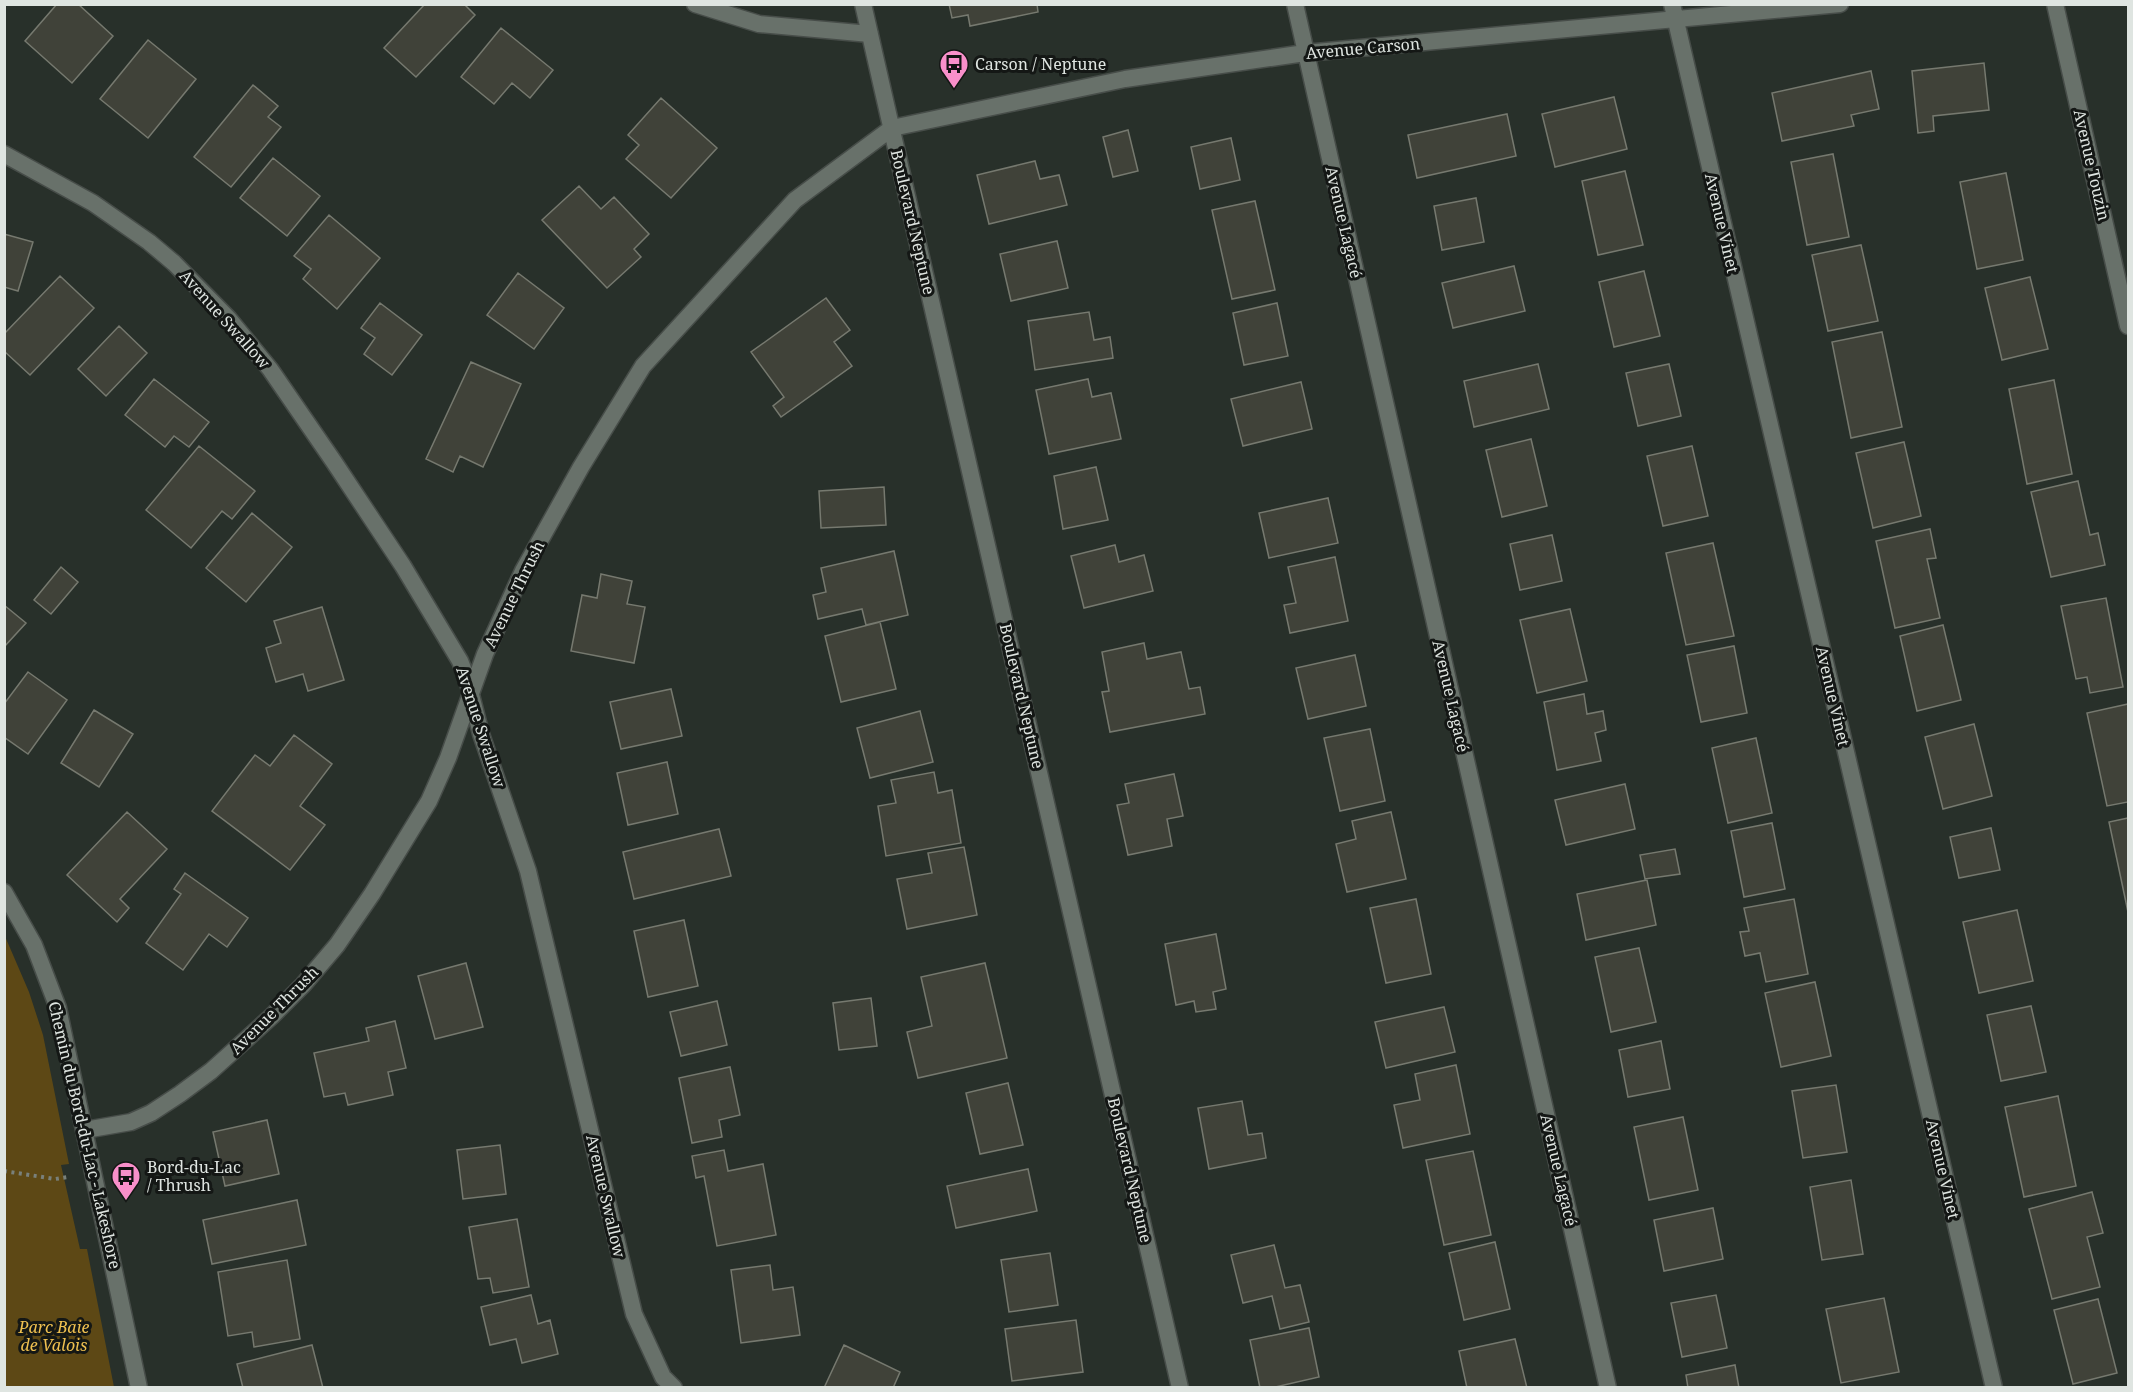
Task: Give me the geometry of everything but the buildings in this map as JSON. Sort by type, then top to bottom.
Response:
[{"type":"street","points":[[695,4],[759,24],[870,34]]},
{"type":"street","name":"Boulevard Neptune","points":[[863,4],[1180,1388]]},
{"type":"street","name":"Avenue Lagacé","points":[[1294,4],[1608,1388]]},
{"type":"street","name":"Avenue Carson","points":[[892,128],[1125,79],[1305,53],[1674,13],[1840,4]]},
{"type":"street","name":"Avenue Touzin","points":[[2055,4],[2128,326]]},
{"type":"street","name":"Avenue Vinet","points":[[1674,13],[1994,1388]]},
{"type":"street","name":"Avenue Thrush","points":[[85,1130],[131,1122],[151,1113],[211,1071],[303,985],[337,945],[429,801],[448,758],[497,626],[523,571],[643,366],[795,200],[892,128]]},
{"type":"street","name":"Avenue Swallow","points":[[4,154],[93,203],[149,242],[209,298],[250,343],[403,566],[460,660],[481,734],[528,871],[634,1314],[663,1377],[674,1388]]},
{"type":"street","name":"Chemin du Bord-du-Lac - Lakeshore","points":[[4,892],[34,945],[58,1008],[139,1388]]},
{"type":"path","points":[[4,1171],[55,1179],[69,1176]]},
{"type":"green space","name":"Parc Baie de Valois","points":[[4,934],[29,992],[43,1035],[69,1164],[61,1165],[80,1249],[87,1249],[114,1387],[5,1387]]},
{"type":"place","name":"Carson / Neptune","points":[[954,90]]},
{"type":"place","name":"Bord-du-Lac / Thrush","points":[[126,1202]]}]
